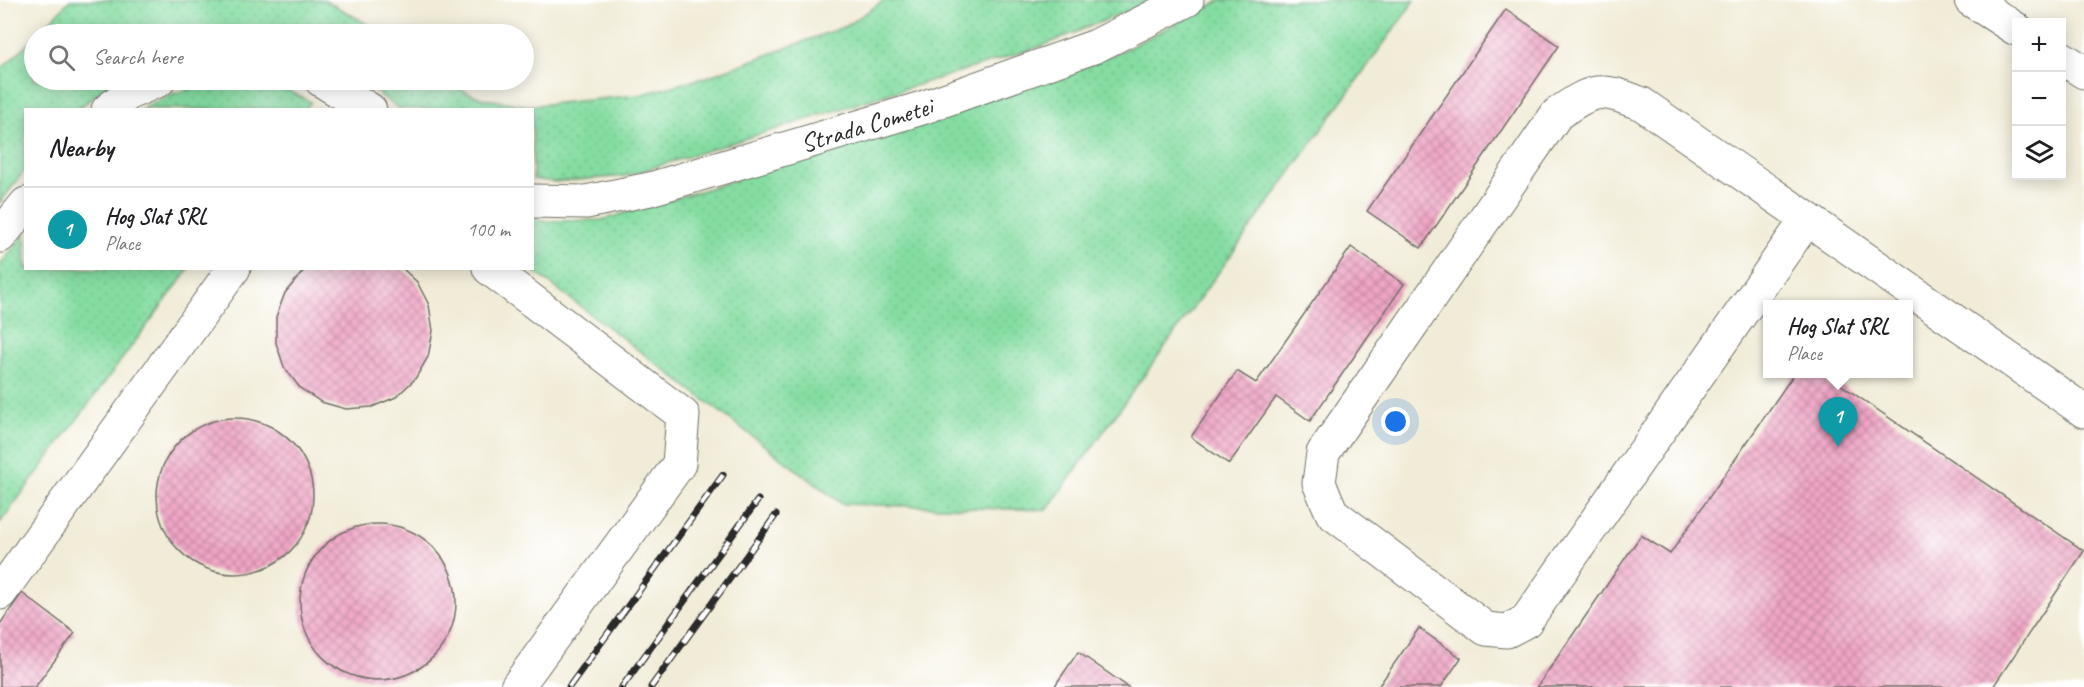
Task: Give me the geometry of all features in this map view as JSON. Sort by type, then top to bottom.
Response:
[{"type":"street","name":"Strada Cometei","points":[[534,201],[586,202],[650,189],[922,108],[1096,46],[1187,0]]},
{"type":"street","points":[[1971,0],[2012,26]]},
{"type":"street","points":[[2066,61],[2084,72]]},
{"type":"street","points":[[110,108],[136,90]]},
{"type":"street","points":[[337,90],[367,108]]},
{"type":"street","points":[[1807,219],[1526,621],[1507,631],[1486,629],[1332,513],[1320,483],[1323,453],[1557,114],[1586,94],[1612,93],[1642,104],[2084,411]]},
{"type":"street","points":[[0,236],[24,206]]},
{"type":"street","points":[[0,593],[233,270]]},
{"type":"street","points":[[492,270],[683,415],[679,464],[517,687]]},
{"type":"green space","points":[[70,0],[325,0],[367,24],[47,24]]},
{"type":"green space","points":[[885,0],[1154,0],[1042,46],[626,176],[554,182],[534,179],[534,108],[399,108],[373,90],[463,90],[481,98],[528,106],[639,95],[707,77],[846,26]]},
{"type":"green space","points":[[1222,0],[1415,0],[1047,510],[842,504],[532,270],[534,218],[546,221],[602,220],[717,186],[1122,51]]},
{"type":"green space","points":[[24,47],[24,90],[103,90],[79,108],[24,108],[24,171],[0,203],[0,70]]},
{"type":"green space","points":[[187,90],[287,90],[311,102],[306,108],[145,108]]},
{"type":"green space","points":[[24,234],[24,270],[188,270],[0,523],[0,265]]},
{"type":"building","points":[[1506,9],[1559,46],[1421,248],[1367,211]]},
{"type":"building","points":[[1351,247],[1404,284],[1310,421],[1276,397],[1229,464],[1191,437],[1237,371],[1256,383]]},
{"type":"building","points":[[304,270],[404,270],[417,282],[429,305],[433,331],[428,357],[415,379],[396,397],[372,407],[346,409],[321,402],[300,388],[284,367],[276,343],[276,317],[285,293]]},
{"type":"building","points":[[1791,378],[1831,378],[2084,551],[1993,687],[1537,687],[1641,535],[1670,554]]},
{"type":"building","points":[[235,418],[250,419],[265,424],[290,441],[307,466],[312,481],[312,511],[307,526],[290,551],[265,568],[250,573],[235,574],[220,573],[205,568],[180,551],[163,526],[158,511],[157,496],[158,481],[163,466],[180,441],[205,424],[220,419]]},
{"type":"building","points":[[378,524],[393,525],[408,530],[433,547],[450,572],[455,587],[455,617],[450,632],[433,657],[408,674],[393,679],[378,680],[363,679],[348,674],[323,657],[306,632],[301,617],[300,602],[301,587],[306,572],[323,547],[348,530],[363,525]]},
{"type":"building","points":[[22,593],[75,633],[35,687],[0,687],[0,624]]},
{"type":"building","points":[[1419,628],[1461,658],[1441,687],[1378,687]]},
{"type":"building","points":[[1078,652],[1128,687],[1054,687]]},
{"type":"railway","points":[[569,687],[723,475]]},
{"type":"railway","points":[[622,687],[758,500]]},
{"type":"railway","points":[[651,687],[776,515]]},
{"type":"place","name":"Hog Slat SRL","points":[[1838,447]]}]
